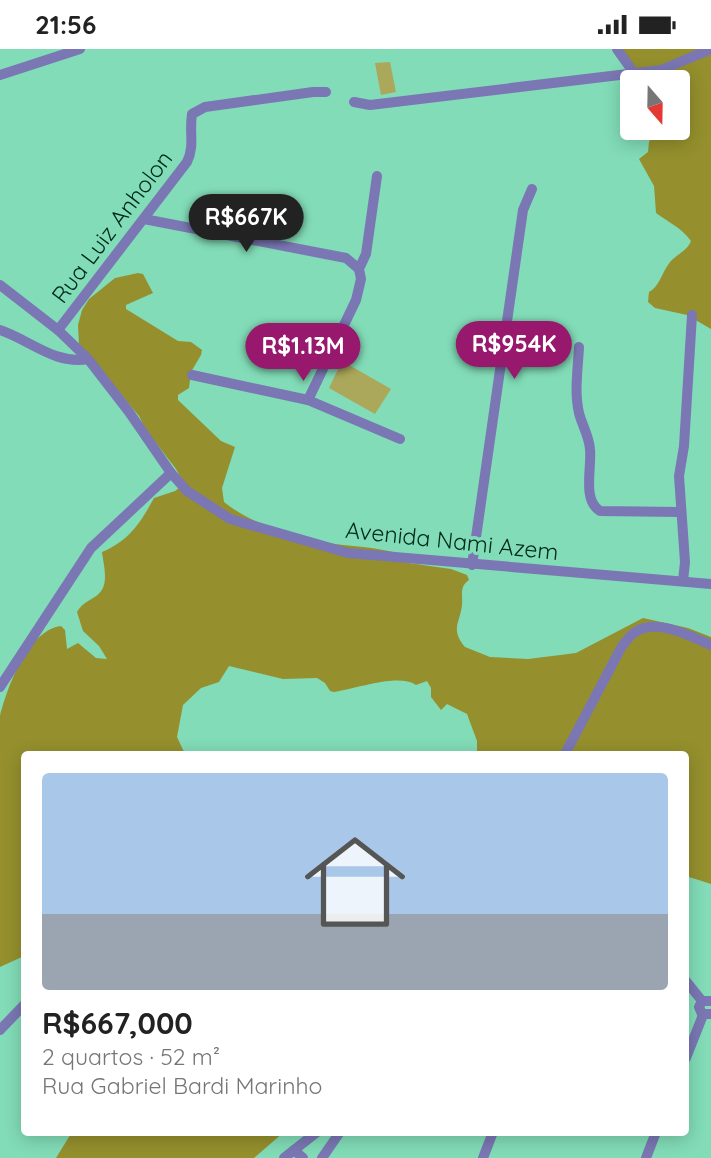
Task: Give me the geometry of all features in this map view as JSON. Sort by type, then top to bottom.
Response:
[{"type":"street","points":[[0,75],[80,49]]},
{"type":"street","points":[[617,49],[632,70]]},
{"type":"street","points":[[661,70],[711,50]]},
{"type":"street","points":[[354,102],[370,105],[620,75]]},
{"type":"street","name":"Rua Luiz Anholon","points":[[58,330],[187,162],[193,144],[190,124],[192,114],[198,109],[326,92]]},
{"type":"street","points":[[308,400],[356,300],[359,269],[366,254],[377,176]]},
{"type":"street","points":[[472,565],[523,210],[532,189]]},
{"type":"street","points":[[144,219],[346,258],[359,269]]},
{"type":"street","name":"Avenida Nami Azem","points":[[0,285],[58,330],[88,359],[187,491],[230,519],[348,553],[711,585]]},
{"type":"street","points":[[683,581],[679,476],[684,446],[692,315]]},
{"type":"street","points":[[0,330],[35,345],[56,358],[74,362],[88,359]]},
{"type":"street","points":[[579,347],[577,398],[589,441],[590,494],[596,509],[680,512]]},
{"type":"street","points":[[191,375],[308,400],[400,439]]},
{"type":"street","points":[[0,687],[91,548],[171,473]]},
{"type":"street","points":[[567,751],[622,646],[634,632],[650,627],[674,630],[711,645]]},
{"type":"street","points":[[689,984],[706,1001],[699,1007],[707,1014],[689,1052]]},
{"type":"street","points":[[0,1030],[21,1008]]},
{"type":"street","points":[[284,1158],[312,1136]]},
{"type":"street","points":[[322,1158],[337,1136]]},
{"type":"street","points":[[483,1158],[491,1136]]},
{"type":"street","points":[[646,1158],[654,1136]]},
{"type":"street","points":[[294,1150],[303,1158]]},
{"type":"shaded area","points":[[623,49],[711,49],[711,329],[687,315],[655,308],[648,302],[649,292],[656,286],[670,262],[691,241],[656,213],[654,186],[639,159],[648,152],[650,140],[690,140],[690,70],[640,70],[630,64]]},
{"type":"shaded area","points":[[390,62],[396,92],[381,95],[375,63]]},
{"type":"shaded area","points":[[143,274],[153,293],[126,305],[126,309],[178,341],[191,342],[202,350],[191,372],[189,388],[178,395],[178,400],[221,441],[235,447],[222,488],[224,502],[234,509],[258,522],[298,536],[393,552],[403,555],[402,562],[451,569],[467,575],[469,580],[463,588],[458,635],[465,647],[490,657],[528,659],[576,653],[643,618],[688,628],[711,637],[711,884],[689,877],[689,751],[477,751],[477,741],[467,714],[447,704],[441,710],[431,697],[431,688],[427,681],[416,685],[388,681],[334,692],[317,678],[283,679],[229,666],[219,682],[201,688],[183,705],[177,737],[184,751],[21,751],[21,957],[0,967],[0,716],[8,691],[29,649],[49,630],[61,626],[65,630],[67,649],[78,643],[96,658],[107,659],[99,646],[83,631],[77,612],[102,589],[105,578],[102,552],[120,542],[133,530],[154,498],[175,491],[184,484],[139,416],[79,345],[78,325],[82,310],[89,299],[115,278]]},
{"type":"shaded area","points":[[342,361],[391,389],[375,414],[329,388]]},
{"type":"shaded area","points":[[70,1136],[279,1136],[254,1158],[56,1158]]}]
